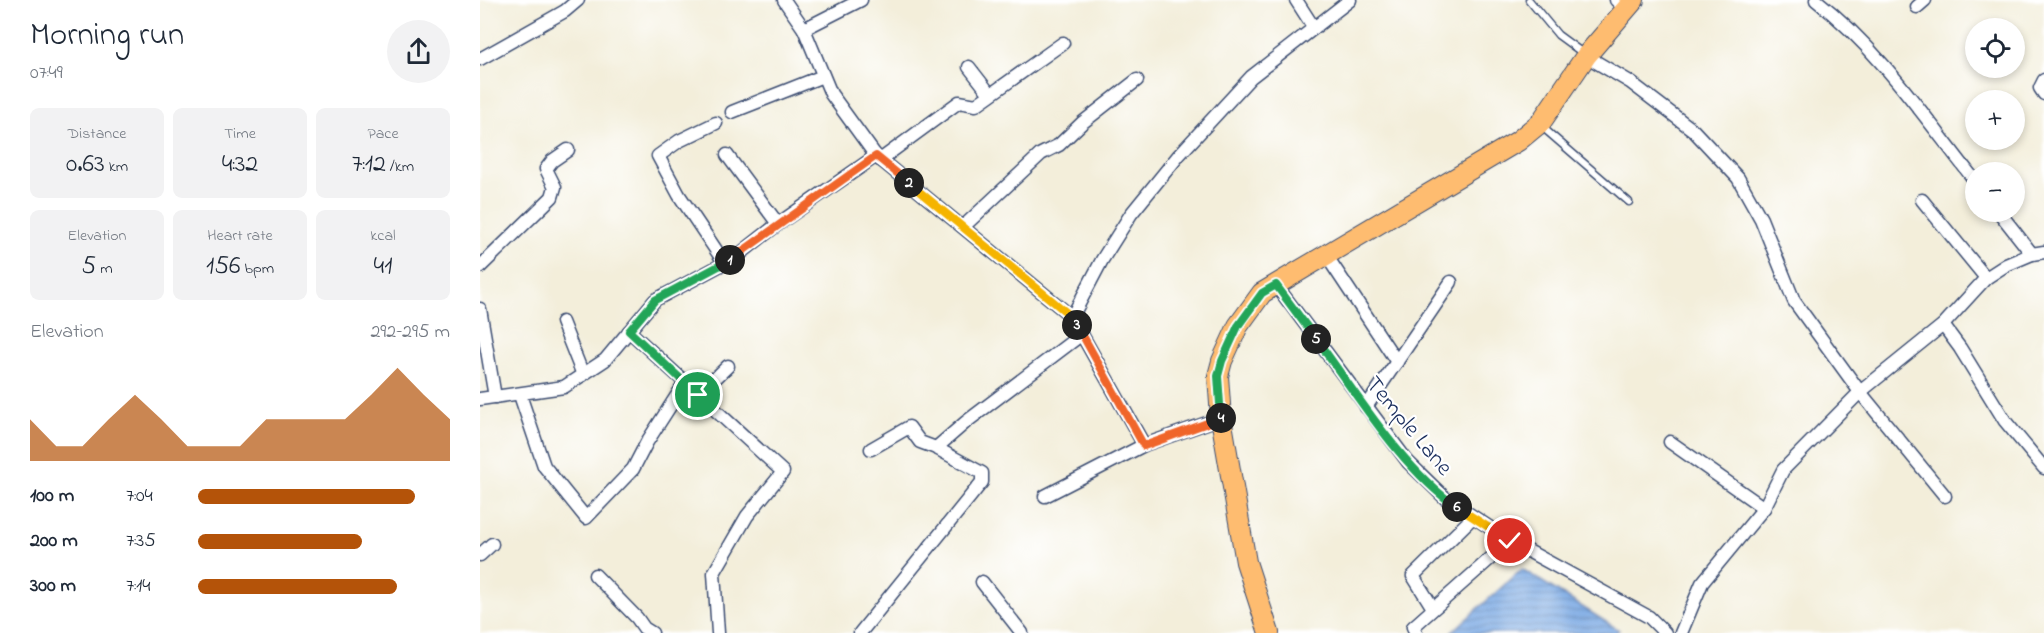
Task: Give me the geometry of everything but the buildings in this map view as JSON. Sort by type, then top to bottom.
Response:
[{"type":"main road","points":[[1269,633],[1246,562],[1221,418],[1218,376],[1222,361],[1238,326],[1262,293],[1518,141],[1539,124],[1626,3]]},
{"type":"street","points":[[480,59],[565,11],[578,0]]},
{"type":"street","points":[[784,0],[804,29],[831,94],[878,158],[1072,317],[1144,446]]},
{"type":"street","points":[[804,29],[861,0]]},
{"type":"street","points":[[1296,0],[1314,28]]},
{"type":"street","points":[[1072,317],[1102,260],[1131,214],[1179,155],[1251,77],[1350,0]]},
{"type":"street","points":[[1816,0],[1834,14],[1892,76],[1965,168]]},
{"type":"street","points":[[480,399],[564,387],[605,360],[655,300],[736,257],[778,224],[959,102],[976,105],[1063,43]]},
{"type":"street","points":[[1587,56],[1630,82],[1693,130],[1738,178],[1761,219],[1794,301],[1860,392],[1945,496]]},
{"type":"street","points":[[969,67],[990,94]]},
{"type":"street","points":[[732,112],[823,76]]},
{"type":"street","points":[[963,227],[1041,154],[1059,145],[1082,123],[1137,80]]},
{"type":"street","points":[[2044,80],[2040,88],[2044,94]]},
{"type":"street","points":[[716,123],[679,141],[658,156],[679,195],[724,262]]},
{"type":"street","points":[[480,267],[552,197],[555,188],[546,170],[552,161],[568,150]]},
{"type":"street","points":[[727,155],[778,224]]},
{"type":"street","points":[[1922,200],[1986,278]]},
{"type":"street","points":[[1681,633],[1702,583],[1764,508],[1783,470],[1860,392],[1943,324],[1986,278],[2006,264],[2038,253],[2009,222]]},
{"type":"street","points":[[1326,255],[1397,362]]},
{"type":"street","points":[[1366,407],[1451,282]]},
{"type":"street","name":"Temple Lane","points":[[1276,285],[1408,462],[1445,498],[1510,541],[1649,617],[1665,633]]},
{"type":"street","points":[[480,309],[495,397]]},
{"type":"street","points":[[562,322],[583,375]]},
{"type":"street","points":[[1943,324],[2005,421],[2044,468]]},
{"type":"street","points":[[629,331],[783,472],[747,516],[714,573],[718,633]]},
{"type":"street","points":[[936,448],[966,422],[1082,334]]},
{"type":"street","points":[[698,395],[728,366]]},
{"type":"street","points":[[520,394],[544,466],[586,518],[633,469],[647,442],[685,383]]},
{"type":"street","points":[[1045,496],[1144,446],[1221,418]]},
{"type":"street","points":[[860,633],[982,482],[982,473],[920,442],[909,427],[871,449]]},
{"type":"street","points":[[1670,442],[1764,508]]},
{"type":"street","points":[[1433,608],[1413,576],[1473,518]]},
{"type":"street","points":[[1416,633],[1413,627],[1510,541]]},
{"type":"street","points":[[480,555],[492,544]]},
{"type":"street","points":[[595,575],[644,628],[652,633]]},
{"type":"street","points":[[982,582],[1022,633]]},
{"type":"lane","points":[[1529,0],[1558,35],[1587,56]]},
{"type":"lane","points":[[1539,124],[1629,202]]},
{"type":"water","points":[[1522,569],[1619,630],[1615,633],[1451,633]]},
{"type":"route","points":[[698,395],[629,331],[655,300],[736,257],[778,224],[876,156],[1072,317],[1144,446],[1221,418],[1218,376],[1222,361],[1238,326],[1262,293],[1276,285],[1408,462],[1445,498],[1510,541]]}]
